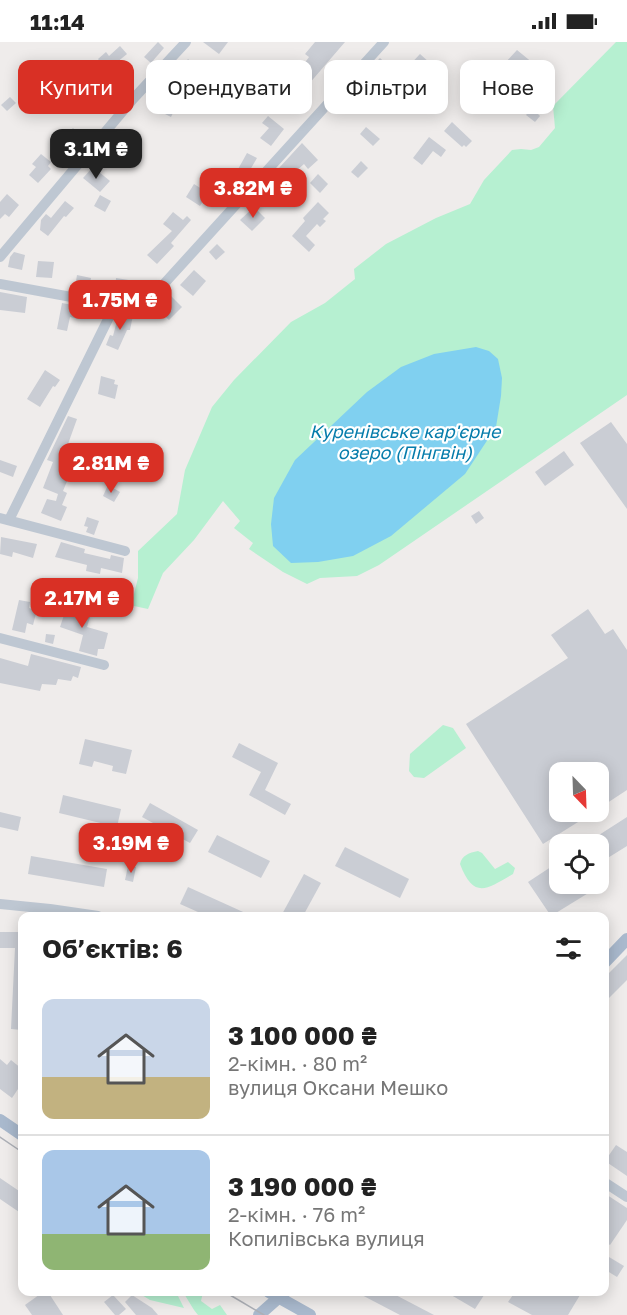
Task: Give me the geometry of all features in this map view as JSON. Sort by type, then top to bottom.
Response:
[{"type":"main road","points":[[609,958],[627,939]]},
{"type":"main road","points":[[0,1120],[18,1132]]},
{"type":"main road","points":[[259,1315],[276,1296]]},
{"type":"main road","points":[[281,1296],[310,1315]]},
{"type":"street","points":[[0,257],[133,99],[186,42]]},
{"type":"street","points":[[0,284],[142,308],[384,42]]},
{"type":"street","points":[[115,305],[5,519],[125,550]]},
{"type":"street","points":[[0,638],[104,665]]},
{"type":"street","points":[[0,904],[71,912]]},
{"type":"street","points":[[609,1185],[627,1197]]},
{"type":"green space","points":[[616,42],[627,42],[627,395],[379,565],[357,576],[320,578],[307,584],[283,572],[249,549],[253,543],[234,528],[240,521],[223,501],[194,540],[163,573],[148,609],[134,606],[133,598],[138,578],[138,551],[177,514],[185,470],[212,407],[234,380],[291,322],[325,303],[355,279],[354,269],[386,244],[436,218],[470,204],[484,180],[512,150],[531,150],[539,147],[555,128],[555,104]]},
{"type":"green space","points":[[443,725],[453,728],[466,748],[424,778],[414,777],[409,771],[410,754]]},
{"type":"green space","points":[[478,851],[495,869],[508,862],[515,868],[513,874],[489,887],[476,887],[465,876],[460,864],[466,855]]},
{"type":"green space","points":[[144,1296],[178,1296],[184,1308],[150,1300]]},
{"type":"green space","points":[[185,1296],[202,1296],[201,1301],[212,1309],[220,1305],[227,1315],[198,1315]]},
{"type":"water","name":"Куренівське кар'єрне озеро (Пінгвін)","points":[[476,347],[489,351],[498,359],[502,378],[501,396],[496,427],[465,474],[391,536],[353,556],[318,562],[291,563],[273,546],[271,524],[274,498],[295,460],[367,392],[401,367],[434,354]]},
{"type":"building","points":[[158,42],[164,48],[154,60],[148,60],[144,57]]},
{"type":"building","points":[[203,42],[228,42],[219,54]]},
{"type":"building","points":[[315,42],[345,42],[330,60],[324,60],[324,66],[312,80],[312,60],[307,60],[309,57],[305,54]]},
{"type":"building","points":[[120,46],[127,54],[120,60],[98,59],[106,52],[109,56]]},
{"type":"building","points":[[517,50],[529,60],[508,60]]},
{"type":"building","points":[[420,54],[427,60],[414,60]]},
{"type":"building","points":[[10,97],[16,103],[7,111],[1,105]]},
{"type":"building","points":[[538,114],[540,116],[535,122],[526,115]]},
{"type":"building","points":[[268,116],[284,129],[271,146],[260,138],[269,128],[262,123]]},
{"type":"building","points":[[452,122],[472,141],[466,147],[464,145],[462,147],[444,131]]},
{"type":"building","points":[[366,127],[380,139],[373,146],[360,134]]},
{"type":"building","points":[[73,128],[81,136],[71,147],[62,139]]},
{"type":"building","points":[[429,137],[446,150],[441,157],[433,151],[422,165],[413,158]]},
{"type":"building","points":[[302,143],[318,160],[308,169],[304,164],[286,180],[290,184],[280,193],[268,180]]},
{"type":"building","points":[[104,146],[127,162],[123,168],[99,151]]},
{"type":"building","points":[[247,153],[257,158],[250,170],[248,169],[231,187],[225,182],[237,171]]},
{"type":"building","points":[[41,154],[51,162],[48,166],[51,169],[38,183],[29,175],[36,167],[32,164]]},
{"type":"building","points":[[361,161],[368,168],[358,178],[351,172]]},
{"type":"building","points":[[93,167],[110,181],[100,192],[83,178]]},
{"type":"building","points":[[318,174],[328,184],[320,193],[310,183]]},
{"type":"building","points":[[194,184],[208,193],[200,206],[186,197]]},
{"type":"building","points":[[7,194],[19,205],[9,217],[5,214],[0,219],[0,202]]},
{"type":"building","points":[[100,195],[111,201],[105,212],[94,206]]},
{"type":"building","points":[[65,201],[74,208],[66,217],[64,216],[48,236],[40,230],[41,220],[46,214],[51,218]]},
{"type":"building","points":[[318,202],[329,213],[323,219],[326,221],[320,227],[317,224],[306,236],[315,245],[309,252],[292,236],[305,221],[303,218]]},
{"type":"building","points":[[254,207],[265,218],[252,231],[240,220]]},
{"type":"building","points":[[173,212],[183,220],[187,216],[191,220],[171,243],[174,246],[157,264],[147,255],[172,231],[163,224]]},
{"type":"building","points":[[217,244],[225,252],[216,260],[209,252]]},
{"type":"building","points":[[14,252],[25,255],[22,270],[8,267],[10,257]]},
{"type":"building","points":[[38,261],[54,262],[52,278],[36,277]]},
{"type":"building","points":[[194,270],[206,281],[193,296],[180,285]]},
{"type":"building","points":[[77,275],[91,278],[89,289],[75,287]]},
{"type":"building","points":[[116,278],[135,281],[133,294],[115,292]]},
{"type":"building","points":[[0,292],[27,297],[25,313],[0,310]]},
{"type":"building","points":[[170,295],[182,307],[169,320],[157,309]]},
{"type":"building","points":[[62,303],[88,308],[86,317],[80,315],[79,319],[70,317],[67,331],[57,329]]},
{"type":"building","points":[[119,313],[133,315],[130,330],[127,330],[118,350],[106,345],[110,335],[113,336]]},
{"type":"building","points":[[45,370],[60,380],[55,387],[53,386],[40,407],[27,399]]},
{"type":"building","points":[[101,376],[115,380],[114,384],[118,385],[115,399],[98,394]]},
{"type":"building","points":[[68,416],[77,419],[63,458],[66,460],[62,471],[70,474],[63,491],[67,493],[62,505],[67,507],[61,521],[41,513],[47,499],[56,501],[58,494],[43,488],[53,462],[47,460]]},
{"type":"building","points":[[611,422],[627,444],[627,509],[580,443]]},
{"type":"building","points":[[564,451],[574,465],[545,486],[535,472]]},
{"type":"building","points":[[0,460],[17,466],[13,477],[0,472]]},
{"type":"building","points":[[108,485],[120,492],[114,502],[103,496]]},
{"type":"building","points":[[479,511],[484,518],[476,524],[471,516]]},
{"type":"building","points":[[87,517],[99,521],[94,535],[86,532],[88,527],[84,526]]},
{"type":"building","points":[[1,537],[37,544],[33,558],[13,552],[12,557],[0,554]]},
{"type":"building","points":[[61,542],[85,549],[84,553],[110,559],[111,555],[124,558],[122,573],[101,568],[100,574],[86,571],[87,565],[55,557]]},
{"type":"building","points":[[19,600],[30,602],[29,608],[37,610],[33,625],[27,623],[25,633],[12,630]]},
{"type":"building","points":[[59,602],[91,614],[87,627],[108,633],[104,649],[98,649],[97,656],[79,651],[83,635],[60,627],[64,615],[55,612]]},
{"type":"building","points":[[588,609],[605,634],[613,629],[627,650],[627,790],[609,802],[609,762],[549,762],[549,822],[578,822],[559,834],[549,834],[549,840],[543,844],[466,724],[568,658],[551,635]]},
{"type":"building","points":[[46,634],[55,635],[53,644],[45,642]]},
{"type":"building","points":[[31,654],[81,667],[78,678],[73,676],[71,681],[58,679],[56,685],[42,684],[40,691],[0,683],[0,658],[28,666]]},
{"type":"building","points":[[85,739],[132,750],[126,774],[112,771],[113,766],[94,761],[92,767],[79,764]]},
{"type":"building","points":[[239,743],[278,763],[265,790],[291,804],[285,815],[249,795],[261,772],[232,757]]},
{"type":"building","points":[[63,795],[121,809],[117,827],[59,813]]},
{"type":"building","points":[[150,803],[198,830],[190,843],[142,817]]},
{"type":"building","points":[[0,812],[21,817],[18,831],[0,827]]},
{"type":"building","points":[[627,817],[627,846],[609,857],[609,834],[601,834]]},
{"type":"building","points":[[217,835],[270,861],[261,878],[208,852]]},
{"type":"building","points":[[345,847],[409,879],[400,898],[335,866]]},
{"type":"building","points":[[31,856],[107,869],[104,887],[28,874]]},
{"type":"building","points":[[128,866],[136,867],[133,882],[125,880]]},
{"type":"building","points":[[549,868],[549,894],[587,894],[558,912],[548,912],[528,882]]},
{"type":"building","points":[[304,874],[321,883],[305,912],[283,912]]},
{"type":"building","points":[[188,887],[243,912],[198,912],[180,904]]},
{"type":"building","points":[[0,932],[18,932],[18,1030],[11,1029],[15,948],[0,948]]},
{"type":"building","points":[[627,955],[627,980],[609,998],[609,973]]},
{"type":"building","points":[[0,1059],[7,1065],[11,1060],[18,1066],[18,1089],[12,1098],[0,1089]]},
{"type":"building","points":[[616,1145],[627,1152],[627,1176],[609,1164],[609,1155]]},
{"type":"building","points":[[0,1178],[18,1190],[18,1211],[0,1199]]},
{"type":"building","points":[[609,1196],[627,1208],[627,1220],[610,1245]]},
{"type":"building","points":[[609,1257],[624,1266],[617,1277],[609,1272]]},
{"type":"building","points":[[37,1296],[51,1296],[63,1315],[32,1315],[25,1305]]},
{"type":"building","points":[[114,1296],[126,1309],[119,1315],[115,1315],[104,1302]]},
{"type":"building","points":[[134,1296],[152,1308],[158,1315],[136,1315],[125,1302]]},
{"type":"building","points":[[364,1296],[398,1296],[434,1315],[400,1315]]},
{"type":"building","points":[[453,1296],[483,1296],[475,1309]]},
{"type":"building","points":[[512,1296],[579,1296],[568,1315],[532,1315],[508,1302]]},
{"type":"tram line","points":[[0,1137],[18,1149]]},
{"type":"tram line","points":[[232,1296],[264,1315]]}]
